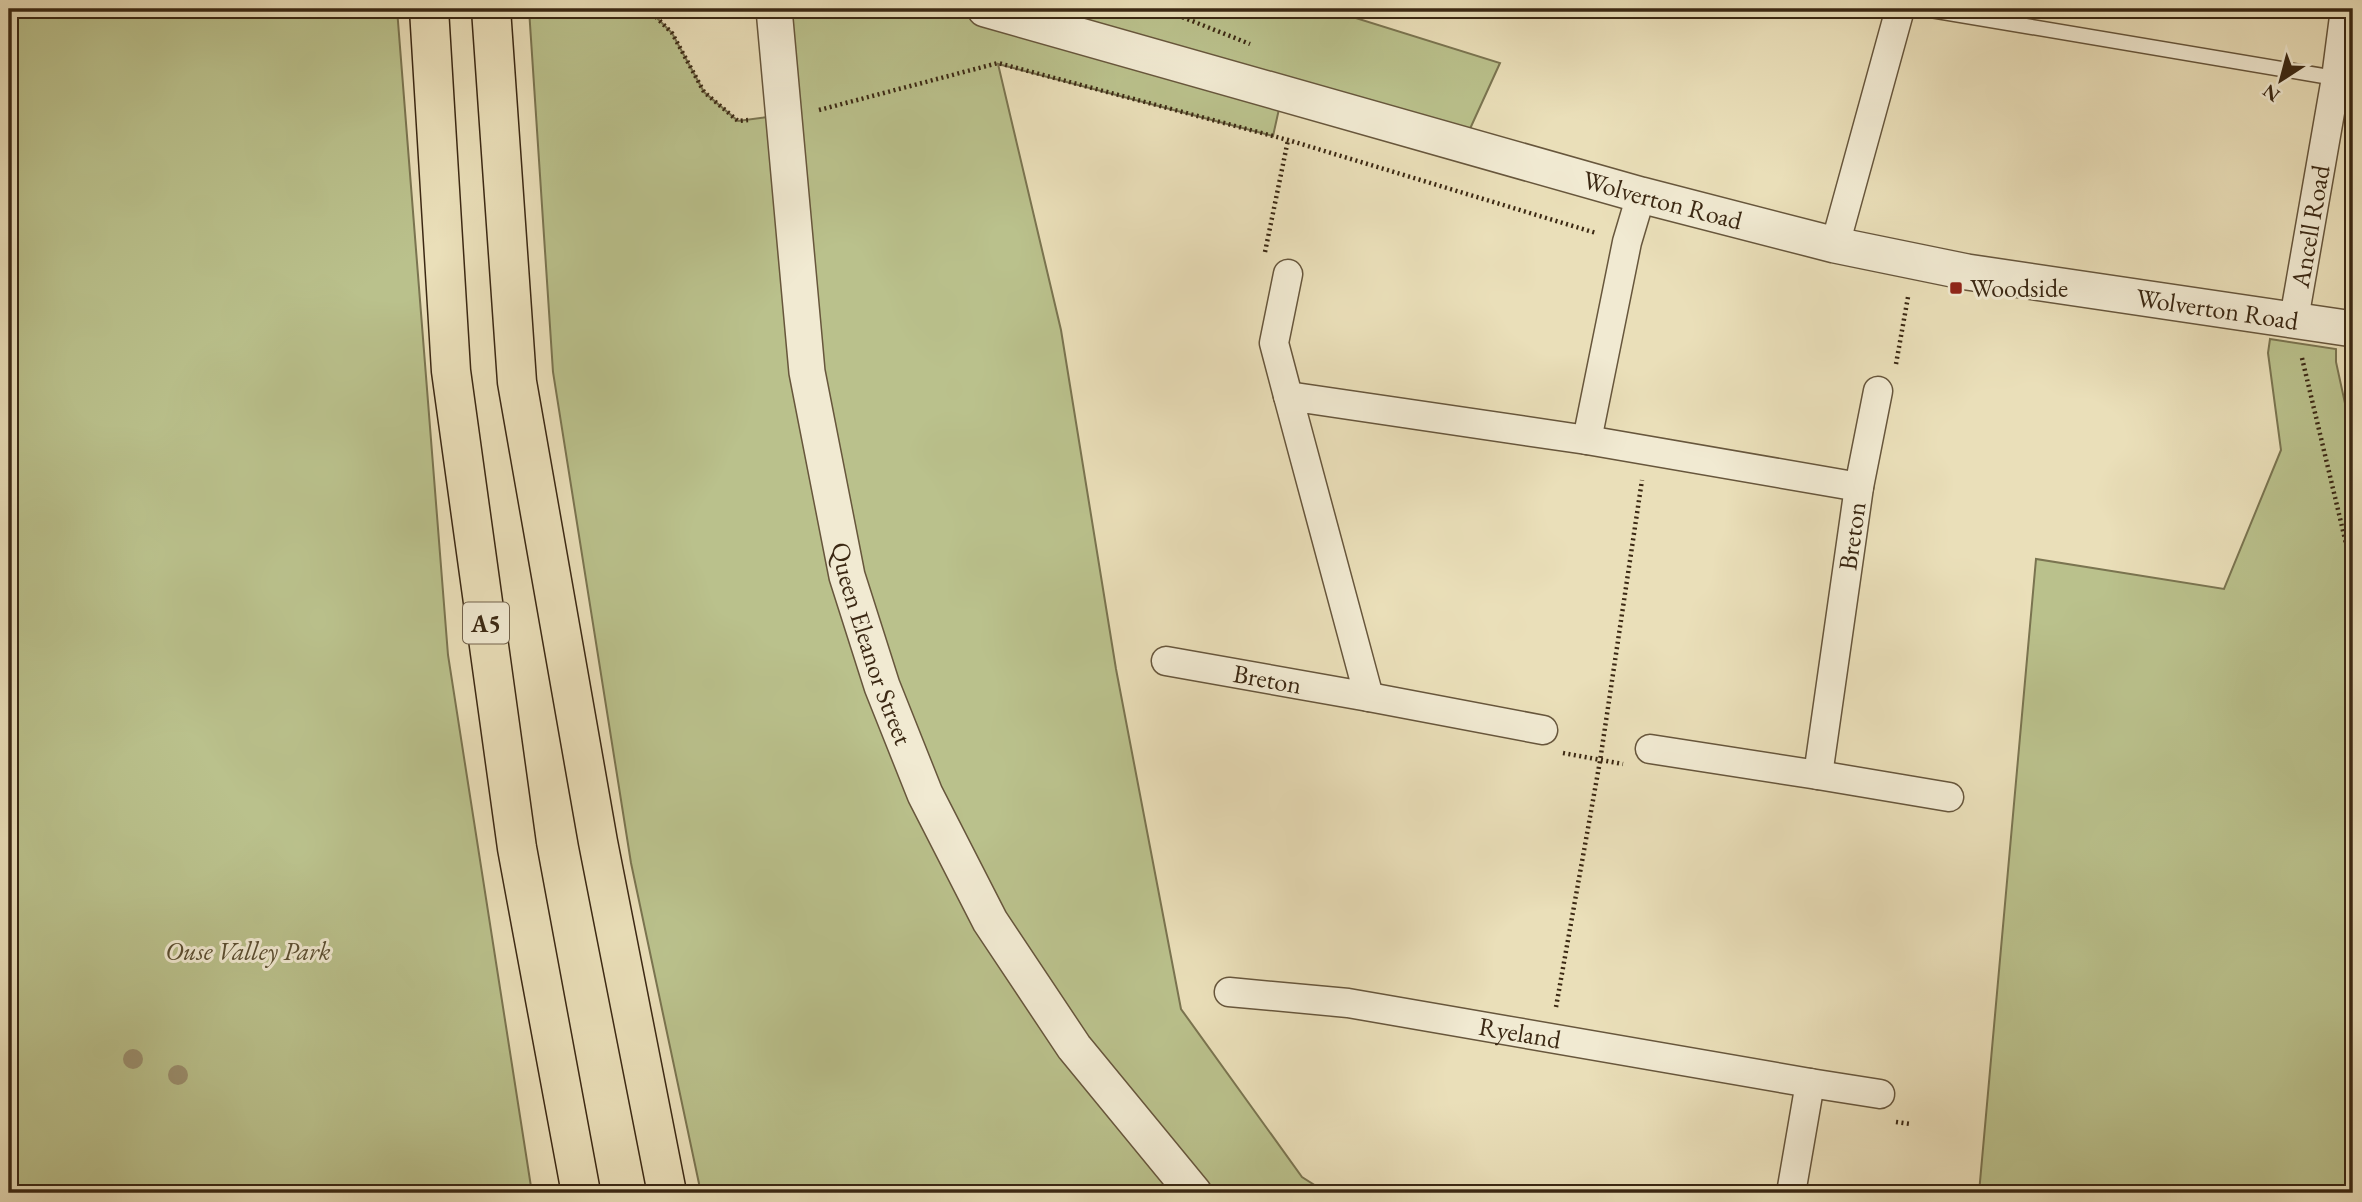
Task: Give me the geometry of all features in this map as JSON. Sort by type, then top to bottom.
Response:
[{"type":"highway","name":"A5","points":[[429,9],[451,371],[517,848],[581,1193]]},
{"type":"highway","points":[[491,9],[517,382],[598,842],[667,1193]]},
{"type":"street","name":"Queen Eleanor Street","points":[[774,9],[807,372],[847,576],[882,686],[925,794],[990,921],[1074,1047],[1195,1193]]},
{"type":"street","name":"Wolverton Road","points":[[985,9],[1641,195],[1835,245],[1967,272],[2353,329]]},
{"type":"street","points":[[1835,245],[1900,9]]},
{"type":"street","name":"Ancell Road","points":[[2294,319],[2345,80],[2345,9]]},
{"type":"street","points":[[1587,440],[1627,243],[1641,195]]},
{"type":"street","points":[[1288,274],[1274,343],[1369,697]]},
{"type":"street","points":[[1859,487],[1878,391]]},
{"type":"street","name":"Breton","points":[[1288,396],[1587,440],[1859,487],[1818,775]]},
{"type":"street","name":"Breton","points":[[1166,661],[1543,730]]},
{"type":"street","points":[[1650,749],[1949,797]]},
{"type":"street","name":"Ryeland","points":[[1229,992],[1348,1003],[1810,1083],[1883,1107]]},
{"type":"street","points":[[1791,1193],[1810,1083]]},
{"type":"lane","points":[[1925,9],[2345,80]]},
{"type":"path","points":[[648,9],[672,33],[704,92],[738,121],[830,108],[998,63],[1288,140],[1627,243]]},
{"type":"path","points":[[1288,140],[1265,252],[1288,274]]},
{"type":"path","points":[[1878,391],[1894,375],[1915,261]]},
{"type":"path","points":[[2294,319],[2353,573]]},
{"type":"path","points":[[1550,1038],[1601,761],[1646,452]]},
{"type":"path","points":[[1543,730],[1558,752],[1601,761],[1628,765],[1650,749]]},
{"type":"path","points":[[1883,1107],[1910,1124]]},
{"type":"green space","name":"Ouse Valley Park","points":[[9,9],[397,9],[448,655],[532,1193],[9,1193]]},
{"type":"green space","points":[[529,9],[648,9],[672,33],[704,92],[738,121],[783,115],[774,9],[1327,9],[1500,63],[1469,131],[1283,91],[1273,136],[998,64],[1061,330],[1116,669],[1181,1009],[1302,1177],[1327,1193],[701,1193],[631,863],[553,372]]},
{"type":"green space","points":[[2270,339],[2336,349],[2336,362],[2353,440],[2353,1193],[1979,1193],[2036,559],[2224,589],[2281,450],[2268,353]]},
{"type":"place","name":"Woodside","points":[[1956,288]]}]
